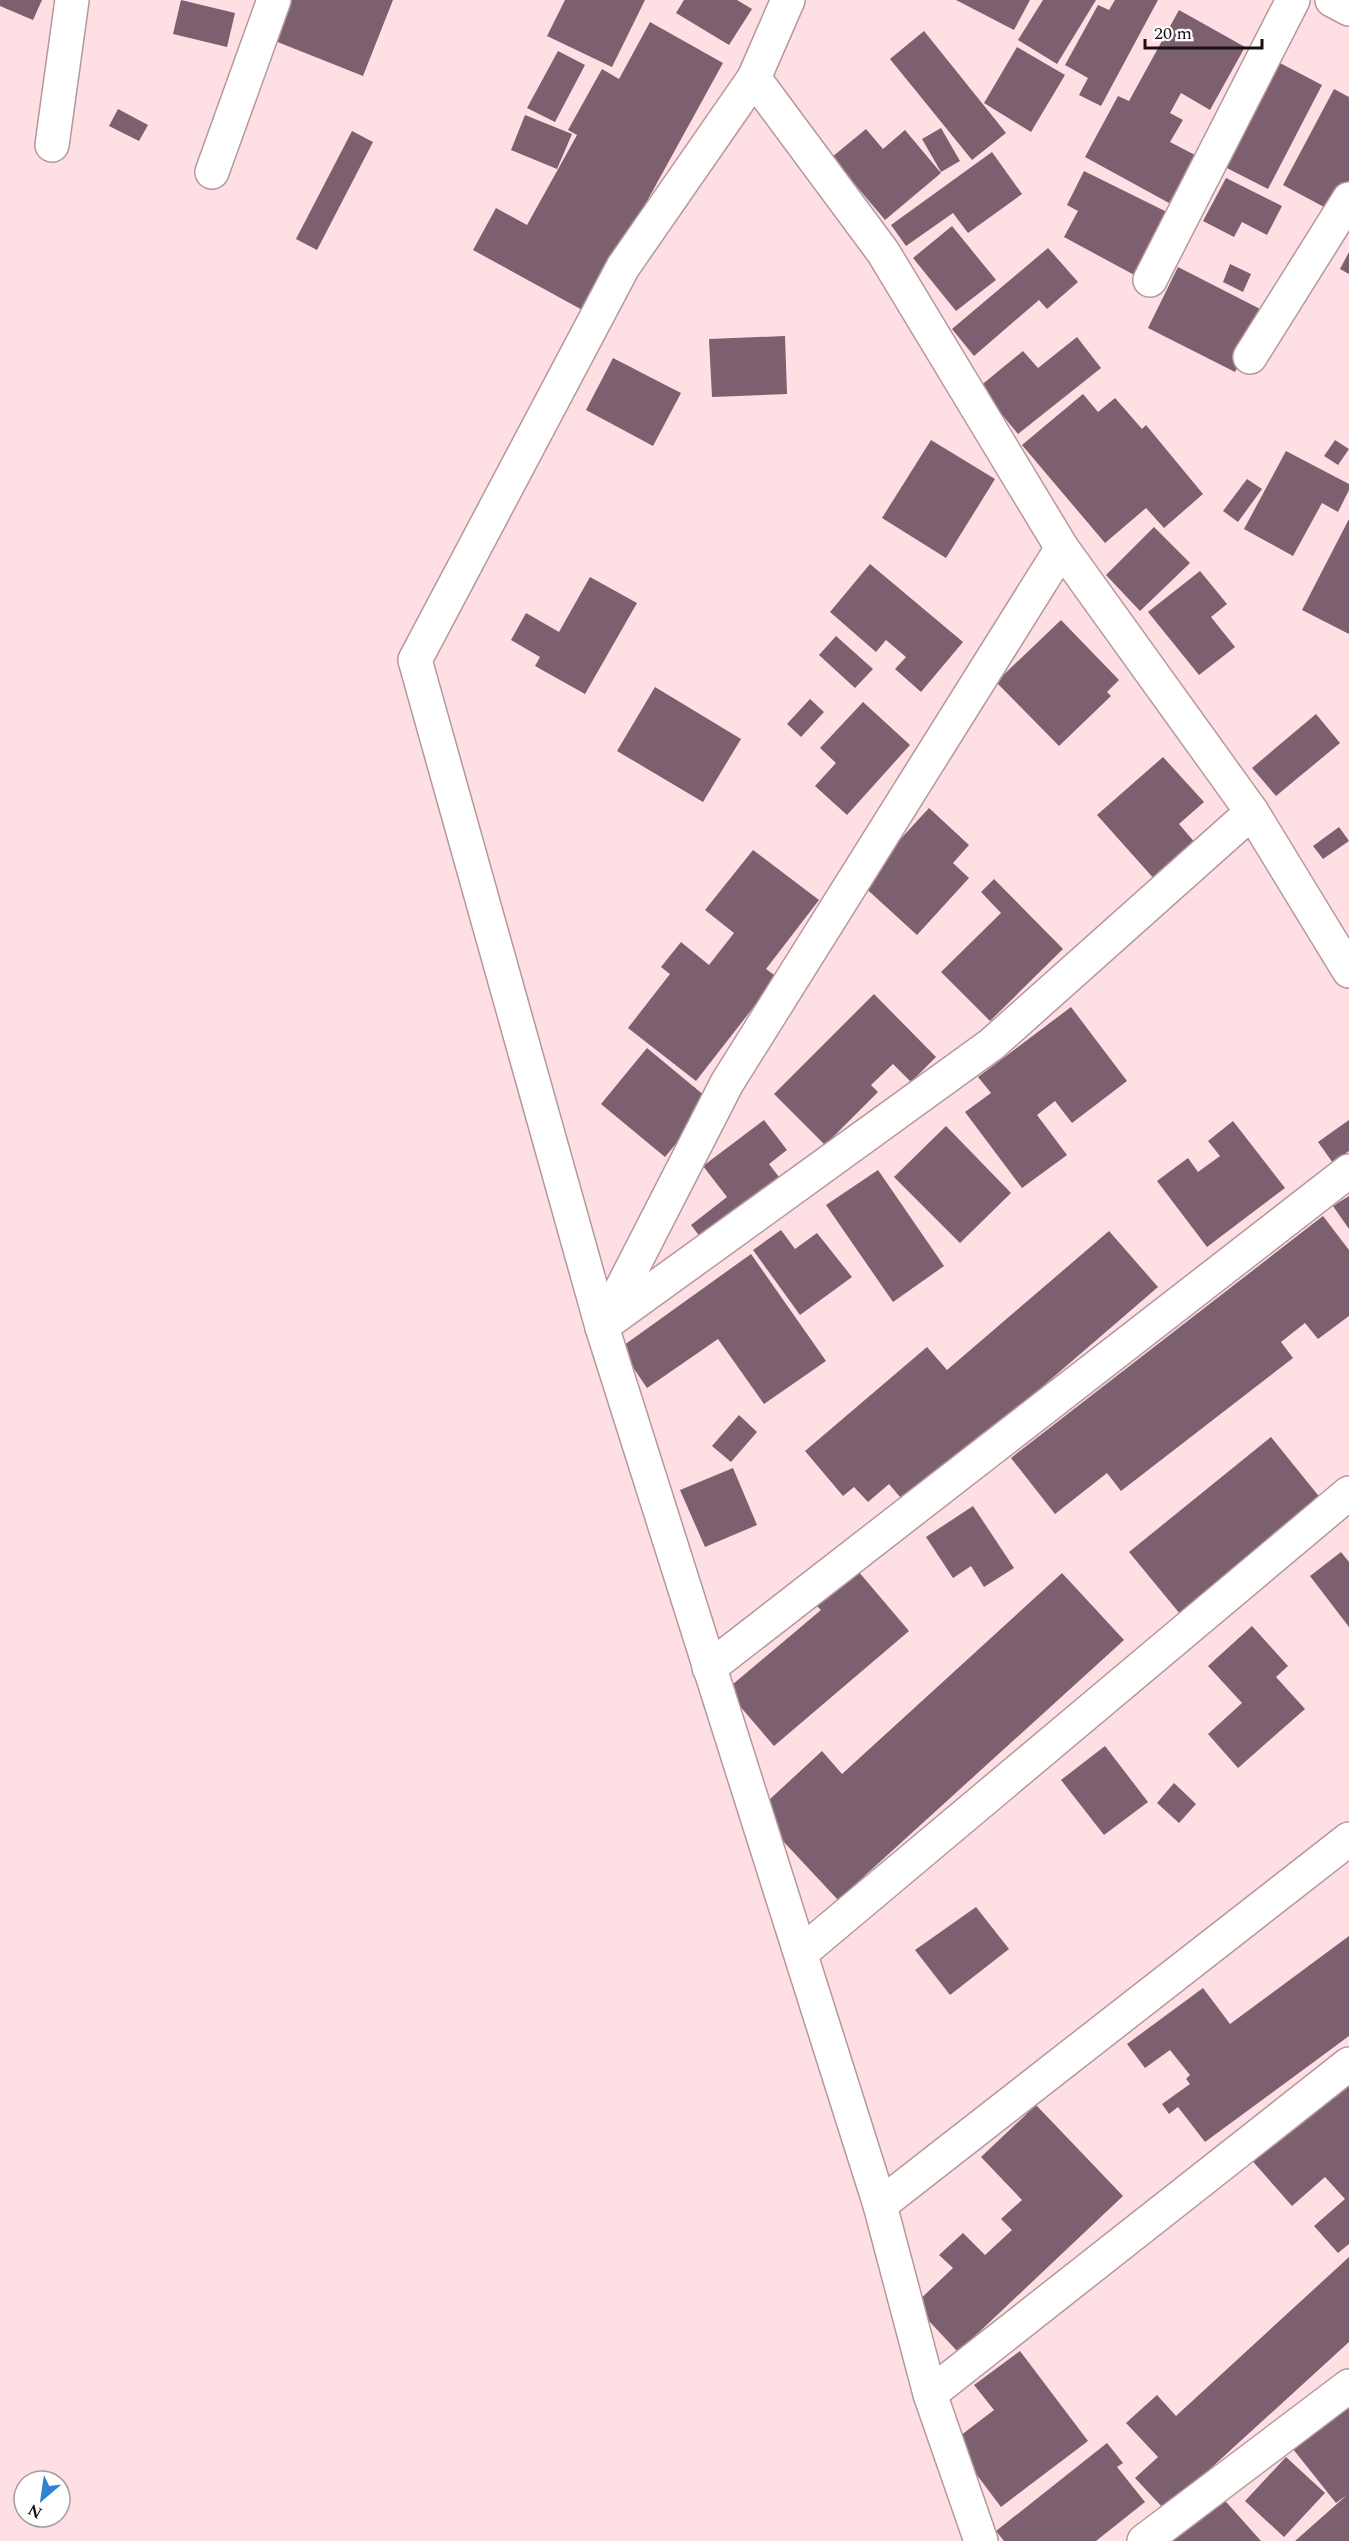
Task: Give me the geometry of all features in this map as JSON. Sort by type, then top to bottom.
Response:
[{"type":"street","points":[[52,145],[72,0]]},
{"type":"street","points":[[212,172],[274,0]]},
{"type":"street","points":[[788,0],[754,78],[623,267],[415,660],[602,1327],[880,2205],[930,2394],[981,2541]]},
{"type":"street","points":[[1150,280],[1293,0]]},
{"type":"street","points":[[1332,0],[1349,9]]},
{"type":"street","points":[[754,78],[883,252],[1062,548],[1252,812],[1349,971]]},
{"type":"street","points":[[1250,357],[1349,199]]},
{"type":"street","points":[[602,1327],[727,1083],[1062,548]]},
{"type":"street","points":[[602,1327],[992,1044],[1252,812]]},
{"type":"street","points":[[709,1668],[1349,1171]]},
{"type":"street","points":[[801,1953],[1349,1493]]},
{"type":"street","points":[[880,2205],[1349,1839]]},
{"type":"street","points":[[930,2394],[1349,2064]]},
{"type":"street","points":[[1144,2541],[1349,2386]]},
{"type":"building","points":[[0,0],[42,0],[33,20],[0,6]]},
{"type":"building","points":[[181,0],[235,13],[227,47],[173,34]]},
{"type":"building","points":[[280,0],[393,0],[363,76],[265,37]]},
{"type":"building","points":[[565,0],[645,0],[612,67],[547,36]]},
{"type":"building","points":[[684,0],[737,0],[752,9],[729,45],[676,13]]},
{"type":"building","points":[[956,0],[1030,0],[1014,30]]},
{"type":"building","points":[[1043,0],[1096,0],[1057,64],[1018,40]]},
{"type":"building","points":[[1115,0],[1158,0],[1101,106],[1079,95],[1088,78],[1065,65],[1098,5],[1109,10]]},
{"type":"building","points":[[1179,10],[1245,47],[1210,110],[1181,93],[1170,113],[1183,120],[1170,142],[1195,155],[1169,203],[1085,157],[1118,96],[1129,101]]},
{"type":"building","points":[[650,22],[723,63],[586,312],[473,250],[496,208],[527,225],[577,135],[568,130],[602,69],[619,79]]},
{"type":"building","points":[[924,31],[1006,133],[972,160],[890,59]]},
{"type":"building","points":[[1017,47],[1065,75],[1031,132],[984,103]]},
{"type":"building","points":[[558,51],[585,65],[555,122],[527,108]]},
{"type":"building","points":[[1265,55],[1322,85],[1268,189],[1217,163]]},
{"type":"building","points":[[1334,89],[1349,97],[1349,192],[1337,214],[1283,185]]},
{"type":"building","points":[[118,109],[148,125],[139,141],[109,126]]},
{"type":"building","points":[[525,115],[572,134],[557,169],[511,150]]},
{"type":"building","points":[[941,128],[960,161],[941,172],[922,139]]},
{"type":"building","points":[[866,129],[883,149],[905,130],[941,173],[885,220],[832,157]]},
{"type":"building","points":[[352,131],[373,142],[317,250],[296,239]]},
{"type":"building","points":[[992,152],[1022,194],[968,233],[953,213],[906,246],[891,225]]},
{"type":"building","points":[[1084,171],[1171,214],[1138,277],[1064,237],[1078,211],[1067,205]]},
{"type":"building","points":[[1226,178],[1282,206],[1267,235],[1242,222],[1234,237],[1203,221]]},
{"type":"building","points":[[952,226],[996,280],[956,311],[913,258]]},
{"type":"building","points":[[1048,248],[1078,282],[1047,309],[1039,300],[974,356],[952,329]]},
{"type":"building","points":[[1349,252],[1349,274],[1340,269]]},
{"type":"building","points":[[1230,264],[1251,274],[1243,292],[1223,282]]},
{"type":"building","points":[[1178,267],[1266,312],[1235,372],[1148,328]]},
{"type":"building","points":[[785,336],[787,394],[712,397],[709,339]]},
{"type":"building","points":[[1077,337],[1101,368],[1018,434],[979,387],[1023,351],[1038,368]]},
{"type":"building","points":[[613,358],[681,393],[653,446],[586,410]]},
{"type":"building","points":[[1083,394],[1098,412],[1115,398],[1142,429],[1146,425],[1203,494],[1164,528],[1146,508],[1105,543],[1022,445]]},
{"type":"building","points":[[931,440],[995,479],[946,558],[882,518]]},
{"type":"building","points":[[1335,440],[1349,449],[1338,465],[1324,456]]},
{"type":"building","points":[[1286,451],[1349,484],[1349,490],[1338,512],[1322,503],[1293,556],[1244,529]]},
{"type":"building","points":[[1247,479],[1262,489],[1238,522],[1223,511]]},
{"type":"building","points":[[1349,519],[1349,634],[1302,610]]},
{"type":"building","points":[[1154,527],[1190,563],[1140,611],[1106,575]]},
{"type":"building","points":[[870,564],[963,642],[921,692],[895,669],[906,657],[886,640],[876,652],[830,612]]},
{"type":"building","points":[[1200,571],[1227,604],[1211,617],[1235,647],[1199,675],[1148,612]]},
{"type":"building","points":[[590,577],[637,603],[585,694],[535,666],[540,657],[511,640],[526,613],[559,632]]},
{"type":"building","points":[[1061,620],[1119,680],[1107,692],[1111,696],[1059,746],[996,682]]},
{"type":"building","points":[[836,636],[873,669],[855,688],[819,655]]},
{"type":"building","points":[[655,687],[741,739],[703,802],[617,751]]},
{"type":"building","points":[[810,699],[824,712],[801,737],[787,724]]},
{"type":"building","points":[[863,702],[910,745],[847,815],[815,786],[836,763],[820,748]]},
{"type":"building","points":[[1316,714],[1340,743],[1276,796],[1252,768]]},
{"type":"building","points":[[1163,757],[1204,802],[1179,824],[1197,845],[1156,881],[1097,815]]},
{"type":"building","points":[[929,808],[969,845],[953,863],[969,878],[917,935],[860,883]]},
{"type":"building","points":[[1339,827],[1349,841],[1323,859],[1313,846]]},
{"type":"building","points":[[753,850],[819,900],[766,969],[777,977],[696,1081],[628,1028],[670,974],[661,967],[681,942],[709,965],[734,933],[705,910]]},
{"type":"building","points":[[994,879],[1063,949],[990,1021],[941,972],[1001,913],[981,892]]},
{"type":"building","points":[[874,994],[936,1057],[911,1082],[893,1064],[871,1085],[878,1092],[825,1145],[774,1094]]},
{"type":"building","points":[[1071,1007],[1127,1081],[1072,1123],[1055,1101],[1037,1115],[1067,1155],[1022,1188],[965,1112],[991,1093],[978,1077]]},
{"type":"building","points":[[647,1048],[711,1101],[665,1157],[601,1104]]},
{"type":"building","points":[[764,1120],[787,1150],[769,1164],[786,1186],[707,1246],[691,1225],[727,1197],[703,1166]]},
{"type":"building","points":[[1349,1120],[1349,1151],[1333,1163],[1318,1142]]},
{"type":"building","points":[[1233,1121],[1285,1188],[1207,1247],[1157,1181],[1188,1158],[1198,1172],[1220,1156],[1208,1141]]},
{"type":"building","points":[[946,1126],[1011,1193],[960,1243],[894,1177]]},
{"type":"building","points":[[878,1170],[944,1266],[893,1302],[826,1205]]},
{"type":"building","points":[[1349,1196],[1349,1229],[1333,1206]]},
{"type":"building","points":[[1323,1216],[1349,1250],[1349,1316],[1318,1339],[1305,1323],[1281,1342],[1293,1358],[1121,1491],[1107,1473],[1055,1514],[1011,1458]]},
{"type":"building","points":[[781,1230],[795,1249],[817,1233],[852,1277],[800,1315],[753,1250]]},
{"type":"building","points":[[1109,1231],[1158,1287],[906,1504],[889,1484],[868,1502],[854,1487],[843,1496],[805,1451],[927,1347],[947,1370]]},
{"type":"building","points":[[751,1254],[826,1361],[764,1404],[718,1339],[647,1388],[620,1348]]},
{"type":"building","points":[[739,1415],[757,1432],[731,1462],[712,1446]]},
{"type":"building","points":[[1271,1437],[1326,1505],[1185,1620],[1129,1552]]},
{"type":"building","points":[[733,1468],[757,1525],[705,1547],[680,1490]]},
{"type":"building","points":[[973,1506],[1014,1568],[984,1587],[971,1566],[953,1578],[926,1537]]},
{"type":"building","points":[[1341,1552],[1349,1562],[1349,1627],[1310,1576]]},
{"type":"building","points":[[858,1571],[909,1631],[774,1746],[726,1690],[821,1610],[817,1606]]},
{"type":"building","points":[[1062,1573],[1124,1640],[838,1900],[756,1812],[822,1751],[842,1774]]},
{"type":"building","points":[[1252,1626],[1288,1666],[1276,1677],[1305,1709],[1238,1768],[1208,1734],[1242,1703],[1208,1666]]},
{"type":"building","points":[[1105,1746],[1148,1802],[1104,1835],[1061,1780]]},
{"type":"building","points":[[1174,1783],[1196,1804],[1179,1823],[1157,1803]]},
{"type":"building","points":[[976,1907],[1009,1949],[950,1995],[915,1950]]},
{"type":"building","points":[[1349,1936],[1349,2036],[1205,2142],[1178,2107],[1169,2114],[1162,2104],[1190,2084],[1186,2079],[1190,2075],[1170,2050],[1145,2068],[1127,2044],[1203,1988],[1230,2024]]},
{"type":"building","points":[[1349,2070],[1349,2244],[1338,2253],[1314,2226],[1345,2199],[1325,2177],[1292,2206],[1249,2157]]},
{"type":"building","points":[[1036,2105],[1123,2196],[958,2352],[914,2305],[953,2268],[939,2255],[963,2233],[985,2255],[1012,2230],[1001,2219],[1022,2200],[981,2157]]},
{"type":"building","points":[[1349,2257],[1349,2342],[1165,2510],[1135,2478],[1158,2457],[1126,2423],[1157,2395],[1176,2416]]},
{"type":"building","points":[[1020,2351],[1088,2441],[1001,2507],[952,2442],[994,2410],[974,2385]]},
{"type":"building","points":[[1349,2404],[1349,2541],[1295,2541],[1347,2495],[1336,2503],[1293,2449]]},
{"type":"building","points":[[1107,2443],[1123,2463],[1117,2467],[1145,2502],[1096,2541],[1004,2541],[996,2531]]},
{"type":"building","points":[[1286,2457],[1325,2493],[1284,2537],[1245,2501]]},
{"type":"building","points":[[1219,2494],[1261,2541],[1165,2541]]}]
